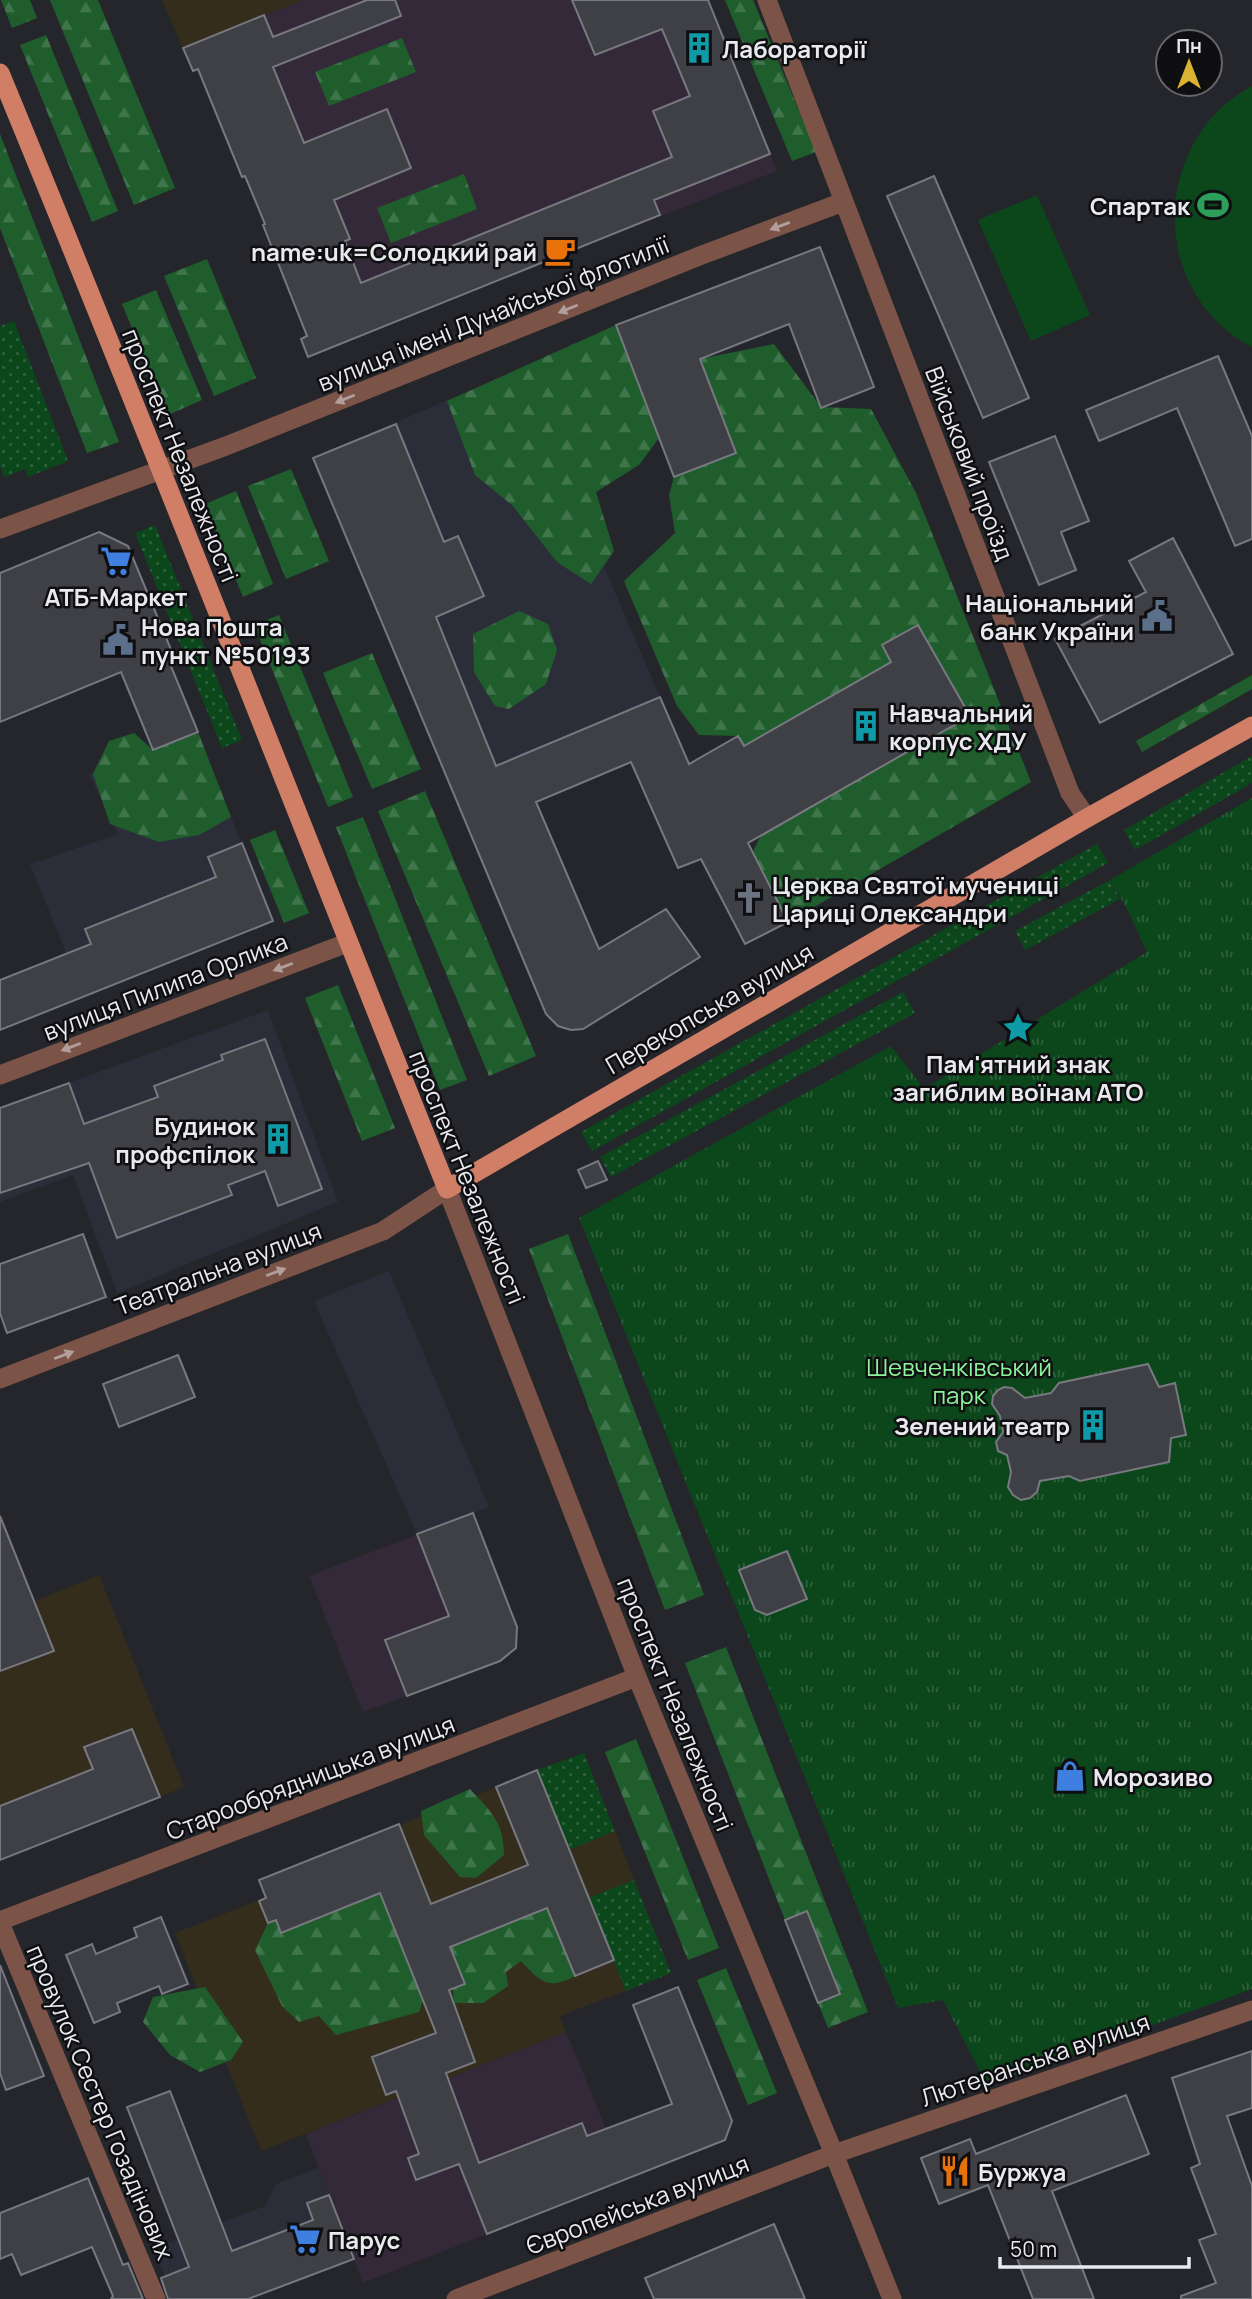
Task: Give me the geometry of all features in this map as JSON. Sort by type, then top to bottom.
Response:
[{"type":"main road","name":"проспект Незалежності","points":[[1,78],[161,469],[347,943],[447,1189]]},
{"type":"main road","name":"Перекопська вулиця","points":[[447,1189],[1087,818],[1252,726]]},
{"type":"street","name":"Військовий проїзд","points":[[767,0],[1070,793],[1087,818]]},
{"type":"street","name":"вулиця імені Дунайської флотилії","points":[[0,529],[246,438],[702,255],[843,202]]},
{"type":"street","name":"вулиця Пилипа Орлика","points":[[0,1075],[347,943]]},
{"type":"street","name":"Театральна вулиця","points":[[0,1379],[383,1231],[447,1189]]},
{"type":"street","name":"проспект Незалежності","points":[[447,1189],[637,1677],[891,2299]]},
{"type":"street","name":"Старообрядницька вулиця","points":[[0,1922],[637,1677]]},
{"type":"street","name":"провулок Сестер Гозадінових","points":[[0,1922],[156,2299]]},
{"type":"street","name":"Лютеранська вулиця","points":[[834,2154],[1252,2011]]},
{"type":"street","name":"Європейська вулиця","points":[[457,2299],[834,2154]]},
{"type":"shaded area","points":[[162,0],[303,0],[183,48]]},
{"type":"shaded area","points":[[303,0],[708,0],[777,171],[308,357],[301,339],[307,335],[263,225],[265,224],[245,176],[242,177],[198,69],[193,71],[183,48]]},
{"type":"shaded area","points":[[519,369],[660,697],[450,786],[313,458]]},
{"type":"shaded area","points":[[99,532],[128,546],[172,652],[169,661],[273,922],[84,997],[30,864],[118,834],[89,774],[152,749],[120,673],[0,722],[0,572]]},
{"type":"shaded area","points":[[268,1010],[338,1202],[117,1293],[73,1175],[0,1202],[0,1108]]},
{"type":"shaded area","points":[[389,1271],[489,1507],[417,1534],[314,1301]]},
{"type":"shaded area","points":[[0,1512],[35,1601],[99,1575],[184,1787],[0,1860]]},
{"type":"shaded area","points":[[473,1513],[517,1627],[516,1648],[500,1661],[363,1712],[309,1576]]},
{"type":"shaded area","points":[[584,1753],[671,1973],[560,2016],[566,2032],[261,2151],[175,1933],[265,1898],[259,1880]]},
{"type":"shaded area","points":[[566,2032],[627,2179],[363,2283],[306,2134]]},
{"type":"shaded area","points":[[319,2167],[354,2259],[248,2299],[175,2299],[153,2249],[265,2206],[276,2184]]},
{"type":"green space","points":[[1,0],[30,0],[37,18],[12,28]]},
{"type":"green space","points":[[50,0],[98,0],[175,188],[134,205]]},
{"type":"green space","points":[[725,0],[753,0],[816,152],[792,161]]},
{"type":"green space","points":[[46,35],[118,211],[92,222],[20,45]]},
{"type":"green space","points":[[402,38],[416,72],[329,106],[315,72]]},
{"type":"green space","name":"Спартак","points":[[1252,86],[1252,347],[1218,323],[1194,291],[1179,255],[1175,217],[1180,179],[1194,142],[1218,111]]},
{"type":"green space","points":[[0,134],[119,442],[87,453],[0,228]]},
{"type":"green space","points":[[464,174],[477,209],[391,243],[377,208]]},
{"type":"green space","points":[[1037,195],[1090,315],[1031,341],[978,220]]},
{"type":"green space","points":[[207,259],[256,378],[214,396],[164,276]]},
{"type":"green space","points":[[156,290],[202,400],[168,415],[122,304]]},
{"type":"green space","points":[[14,321],[68,461],[28,477],[25,469],[4,477],[0,466],[0,326]]},
{"type":"green space","points":[[616,325],[659,438],[639,465],[596,492],[614,551],[591,584],[557,562],[512,505],[475,475],[447,401]]},
{"type":"green space","points":[[774,344],[821,407],[871,409],[916,493],[1031,782],[788,922],[753,852],[761,835],[970,715],[917,625],[882,645],[891,662],[744,746],[738,736],[699,735],[677,706],[624,581],[675,533],[669,495],[674,477],[736,453],[700,359]]},
{"type":"green space","points":[[291,469],[329,561],[286,579],[248,486]]},
{"type":"green space","points":[[236,491],[273,584],[243,597],[205,504]]},
{"type":"green space","points":[[155,525],[242,740],[222,748],[135,533]]},
{"type":"green space","points":[[519,611],[548,624],[557,650],[546,684],[509,709],[495,706],[474,672],[473,634]]},
{"type":"green space","points":[[279,615],[353,797],[328,807],[254,625]]},
{"type":"green space","points":[[372,653],[421,769],[372,789],[323,673]]},
{"type":"green space","points":[[1252,675],[1252,689],[1142,752],[1136,741]]},
{"type":"green space","points":[[198,732],[231,817],[199,835],[159,842],[110,824],[93,774],[109,741],[134,733],[153,750]]},
{"type":"green space","points":[[1252,756],[1252,783],[1135,850],[1124,830]]},
{"type":"green space","points":[[425,791],[536,1056],[489,1076],[378,811]]},
{"type":"green space","name":"Шевченківський парк","points":[[1252,798],[1252,1989],[987,2085],[943,2000],[898,2008],[579,1218],[891,1046],[924,1089],[1147,952],[1110,880]]},
{"type":"green space","points":[[363,817],[467,1080],[440,1090],[336,827]]},
{"type":"green space","points":[[275,830],[309,913],[284,923],[250,840]]},
{"type":"green space","points":[[1097,844],[1108,863],[592,1151],[581,1132]]},
{"type":"green space","points":[[1110,880],[1120,899],[1025,950],[1015,931]]},
{"type":"green space","points":[[338,985],[395,1128],[362,1141],[305,998]]},
{"type":"green space","points":[[903,992],[915,1013],[611,1177],[600,1157]]},
{"type":"green space","points":[[568,1234],[704,1595],[665,1610],[529,1249]]},
{"type":"green space","points":[[726,1647],[868,2012],[828,2028],[818,2003],[840,1994],[807,1911],[785,1920],[685,1663]]},
{"type":"green space","points":[[636,1739],[719,1948],[688,1960],[605,1752]]},
{"type":"green space","points":[[584,1753],[615,1831],[569,1850],[537,1770]]},
{"type":"green space","points":[[470,1789],[495,1818],[502,1834],[504,1855],[476,1878],[460,1877],[424,1835],[421,1811]]},
{"type":"green space","points":[[634,1880],[671,1973],[626,1991],[588,1898]]},
{"type":"green space","points":[[380,1893],[423,2000],[419,2012],[336,2035],[319,2016],[299,2022],[282,2006],[255,1950],[268,1923],[276,1920],[282,1933]]},
{"type":"green space","points":[[547,1908],[575,1976],[557,1983],[545,1982],[521,1961],[506,1972],[508,1986],[483,2003],[454,2003],[453,1989],[465,1983],[450,1947]]},
{"type":"green space","points":[[726,1968],[777,2093],[748,2105],[697,1980]]},
{"type":"green space","points":[[205,1987],[243,2042],[231,2060],[200,2072],[170,2055],[143,2022],[153,1997]]},
{"type":"building","points":[[367,0],[395,0],[401,16],[273,67],[304,143],[387,109],[411,168],[334,200],[350,239],[345,241],[361,283],[672,157],[653,111],[690,96],[662,29],[595,55],[572,0],[708,0],[770,154],[654,200],[660,215],[308,357],[301,339],[307,336],[263,225],[265,224],[245,176],[242,177],[198,69],[193,71],[183,48],[264,15],[273,37]]},
{"type":"building","points":[[934,176],[1029,398],[983,418],[887,196]]},
{"type":"building","points":[[820,247],[874,387],[821,408],[789,324],[700,359],[736,453],[674,477],[616,325]]},
{"type":"building","points":[[1218,356],[1252,436],[1252,539],[1235,546],[1177,408],[1099,441],[1086,410]]},
{"type":"building","points":[[396,424],[444,542],[458,536],[484,596],[436,617],[496,766],[660,697],[689,764],[738,736],[744,746],[891,662],[882,645],[918,625],[970,716],[748,843],[788,922],[745,944],[701,859],[678,868],[631,762],[536,802],[599,949],[666,909],[700,957],[583,1029],[571,1030],[558,1026],[546,1014],[313,458]]},
{"type":"building","points":[[1055,436],[1089,521],[1061,532],[1076,570],[1039,585],[989,462]]},
{"type":"building","points":[[99,532],[128,546],[172,652],[166,654],[198,732],[153,750],[121,672],[0,722],[0,573]]},
{"type":"building","name":"Національний банк України","points":[[1173,538],[1233,654],[1100,723],[1055,639],[1146,592],[1129,561]]},
{"type":"building","points":[[242,843],[273,921],[0,1030],[0,980],[91,944],[85,929],[216,877],[208,857]]},
{"type":"building","points":[[265,1039],[322,1189],[278,1206],[265,1171],[228,1185],[232,1195],[117,1238],[89,1163],[0,1193],[0,1108],[69,1083],[84,1124],[158,1097],[154,1086],[223,1060],[221,1055]]},
{"type":"building","points":[[598,1161],[607,1180],[586,1188],[578,1170]]},
{"type":"building","points":[[83,1234],[106,1297],[7,1333],[0,1313],[0,1264]]},
{"type":"building","points":[[178,1355],[195,1397],[119,1427],[103,1384]]},
{"type":"building","name":"Зелений театр","points":[[1148,1364],[1159,1387],[1175,1383],[1186,1435],[1171,1438],[1169,1462],[1080,1481],[1069,1476],[1040,1481],[1037,1492],[1030,1498],[1021,1500],[1013,1495],[1008,1487],[1011,1472],[1007,1455],[998,1451],[996,1442],[1003,1432],[1000,1416],[992,1404],[993,1396],[998,1390],[1004,1387],[1012,1388],[1025,1398],[1051,1393],[1059,1383]]},
{"type":"building","points":[[473,1513],[517,1627],[516,1648],[500,1661],[407,1696],[385,1640],[449,1616],[417,1534]]},
{"type":"building","points":[[0,1516],[54,1651],[0,1671]]},
{"type":"building","points":[[787,1551],[807,1599],[767,1615],[755,1610],[739,1570]]},
{"type":"building","points":[[132,1729],[160,1797],[0,1860],[0,1806],[93,1769],[84,1747]]},
{"type":"building","points":[[537,1770],[614,1960],[575,1976],[547,1908],[450,1947],[465,1984],[449,1990],[475,2062],[446,2073],[479,2163],[582,2123],[587,2136],[672,2104],[633,2005],[678,1987],[732,2121],[725,2140],[487,2234],[459,2164],[416,2180],[408,2158],[419,2154],[396,2091],[386,2095],[372,2057],[436,2033],[380,1893],[281,1933],[276,1920],[268,1923],[259,1901],[266,1898],[259,1880],[399,1824],[431,1904],[528,1865],[496,1787]]},
{"type":"building","points":[[807,1911],[840,1994],[818,2003],[785,1920]]},
{"type":"building","points":[[161,1917],[188,1984],[162,1994],[159,1986],[117,2003],[120,2012],[94,2023],[66,1955],[92,1944],[96,1954],[137,1937],[134,1928]]},
{"type":"building","points":[[0,1965],[44,2076],[6,2090],[0,2073]]},
{"type":"building","points":[[1252,2051],[1252,2108],[1227,2116],[1252,2186],[1252,2299],[1181,2299],[1181,2296],[1216,2283],[1199,2240],[1216,2234],[1191,2168],[1200,2164],[1172,2078]]},
{"type":"building","points":[[170,2091],[232,2251],[313,2220],[307,2203],[329,2195],[354,2259],[248,2299],[168,2299],[161,2278],[189,2267],[127,2107]]},
{"type":"building","points":[[1126,2095],[1149,2154],[1052,2191],[1094,2299],[1033,2299],[988,2185],[939,2204],[921,2158],[970,2139],[976,2154]]},
{"type":"building","points":[[88,2178],[123,2265],[128,2263],[143,2299],[111,2299],[113,2296],[92,2247],[21,2275],[12,2254],[0,2259],[0,2213]]},
{"type":"building","points":[[774,2224],[805,2299],[654,2299],[645,2278]]},
{"type":"place","name":"Лабораторії","points":[[699,48]]},
{"type":"place","name":"Спартак","points":[[1213,205]]},
{"type":"place","name":"name:uk=Солодкий рай","points":[[560,251]]},
{"type":"place","name":"АТБ-Маркет","points":[[116,561]]},
{"type":"place","name":"Національний банк України","points":[[1157,616]]},
{"type":"place","name":"Нова Пошта пункт №50193","points":[[118,640]]},
{"type":"place","name":"Навчальний корпус ХДУ","points":[[866,726]]},
{"type":"place","name":"Церква Святої мучениці Цариці Олександри","points":[[749,898]]},
{"type":"place","name":"Пам'ятний знак загиблим воїнам АТО","points":[[1018,1028]]},
{"type":"place","name":"Будинок профспілок","points":[[278,1139]]},
{"type":"place","name":"Зелений театр","points":[[1093,1425]]},
{"type":"place","name":"Морозиво","points":[[1070,1776]]},
{"type":"place","name":"Буржуа","points":[[955,2171]]},
{"type":"place","name":"Парус","points":[[305,2239]]}]
